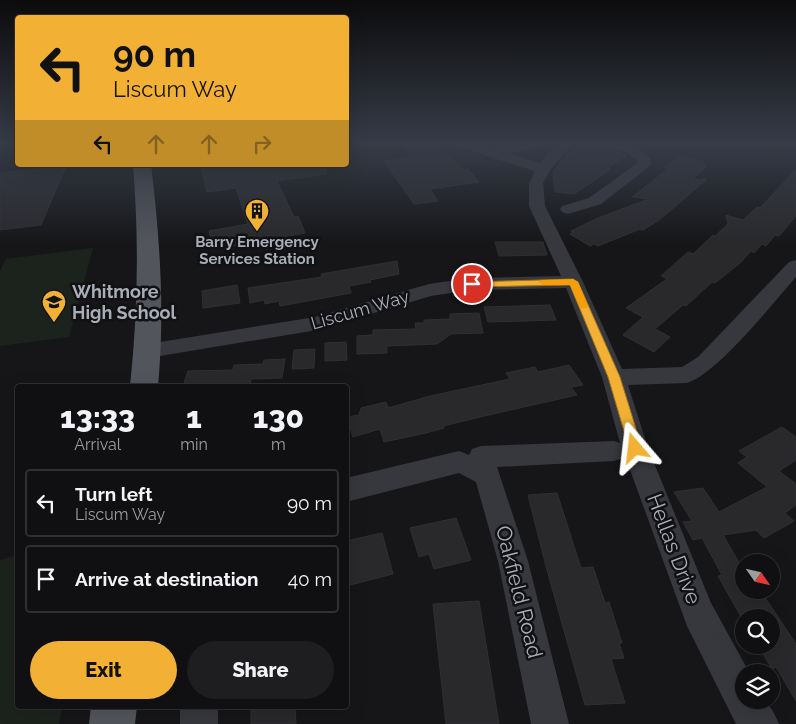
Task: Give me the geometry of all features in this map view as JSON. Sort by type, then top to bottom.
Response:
[{"type":"main road","points":[[144,177],[147,197],[149,273],[148,351],[144,384]]},
{"type":"main road","points":[[112,724],[114,709]]},
{"type":"street","name":"Hellas Drive","points":[[539,177],[536,183],[537,206],[573,282],[614,377],[635,448],[700,614],[750,712],[760,724]]},
{"type":"street","points":[[568,210],[594,201],[627,177]]},
{"type":"street","points":[[614,377],[687,375],[706,362],[796,266]]},
{"type":"street","name":"Liscum Way","points":[[148,351],[317,323],[428,290],[480,284],[573,282]]},
{"type":"street","points":[[349,489],[459,462],[476,468],[481,457],[614,451]]},
{"type":"street","name":"Oakfield Road","points":[[476,468],[488,474],[513,561],[550,724]]},
{"type":"street","points":[[199,709],[199,724]]},
{"type":"shaded area","points":[[93,248],[69,337],[0,346],[0,271],[6,259]]},
{"type":"shaded area","points":[[15,556],[15,709],[62,709],[59,724],[0,724],[0,560]]},
{"type":"building","points":[[0,177],[61,177],[41,225],[0,230]]},
{"type":"building","points":[[204,177],[307,177],[277,181],[294,217],[298,216],[305,233],[213,249],[209,231],[248,224],[236,188],[207,192]]},
{"type":"building","points":[[395,177],[475,177],[479,182],[430,189],[438,201],[414,204]]},
{"type":"building","points":[[553,177],[599,177],[574,194],[555,192]]},
{"type":"building","points":[[658,177],[694,177],[693,178],[700,180],[705,178],[706,180],[659,220],[643,230],[640,229],[598,246],[594,244],[590,246],[570,234],[574,232],[571,231],[598,218],[649,199],[632,197]]},
{"type":"building","points":[[789,177],[796,177],[796,216],[779,236],[775,235],[766,246],[762,244],[754,253],[751,251],[740,263],[715,283],[712,282],[686,306],[683,305],[655,329],[670,337],[654,352],[623,335],[643,317],[626,308],[667,279],[661,276],[688,252],[693,254],[728,224],[726,215],[743,220],[757,207],[760,208]]},
{"type":"building","points":[[495,242],[543,242],[547,255],[499,256]]},
{"type":"building","points":[[397,261],[399,274],[349,286],[351,293],[280,306],[279,301],[265,304],[264,300],[250,303],[248,288],[322,277],[321,274]]},
{"type":"building","points":[[237,285],[240,303],[203,308],[202,291]]},
{"type":"building","points":[[550,305],[556,320],[488,322],[484,307]]},
{"type":"building","points":[[479,313],[483,333],[451,334],[437,344],[387,346],[387,353],[357,354],[357,336],[373,335],[373,330],[416,329],[415,323],[424,323],[424,320],[450,319],[450,314]]},
{"type":"building","points":[[346,342],[347,360],[325,361],[325,343]]},
{"type":"building","points":[[315,349],[314,368],[292,369],[294,350]]},
{"type":"building","points":[[285,359],[282,378],[251,379],[250,384],[184,384],[188,371],[233,370],[234,365],[263,364],[264,360]]},
{"type":"building","points":[[569,365],[583,385],[571,387],[577,395],[443,426],[444,428],[426,433],[384,442],[380,429],[353,437],[349,417],[359,415],[361,408],[386,402],[388,408],[430,396],[510,379],[506,373],[535,367],[538,372]]},
{"type":"building","points":[[782,427],[796,437],[796,460],[779,471],[796,484],[796,505],[785,513],[794,521],[764,538],[756,530],[723,535],[735,556],[735,599],[766,599],[773,609],[737,609],[718,576],[722,575],[702,538],[693,540],[683,522],[692,521],[674,492],[703,488],[719,512],[767,487],[738,463],[747,457],[739,451]]},
{"type":"building","points":[[557,493],[581,568],[593,567],[605,603],[609,602],[622,643],[619,643],[624,658],[611,659],[625,703],[585,705],[528,495]]},
{"type":"building","points":[[456,518],[471,560],[434,569],[429,554],[419,557],[410,528]]},
{"type":"building","points":[[382,533],[393,574],[349,585],[349,540]]},
{"type":"building","points":[[479,601],[499,724],[446,724],[433,604]]},
{"type":"building","points":[[780,620],[796,644],[796,701],[780,674],[780,664],[769,664],[763,654],[780,654]]},
{"type":"building","points":[[259,709],[295,709],[296,724],[251,724],[251,711]]},
{"type":"slow traffic","points":[[543,282],[573,282],[583,306]]},
{"type":"place","name":"Barry Emergency Services Station","points":[[257,232]]},
{"type":"place","name":"Whitmore High School","points":[[54,323]]},
{"type":"route","points":[[472,284],[573,282],[614,377],[635,448]]}]
